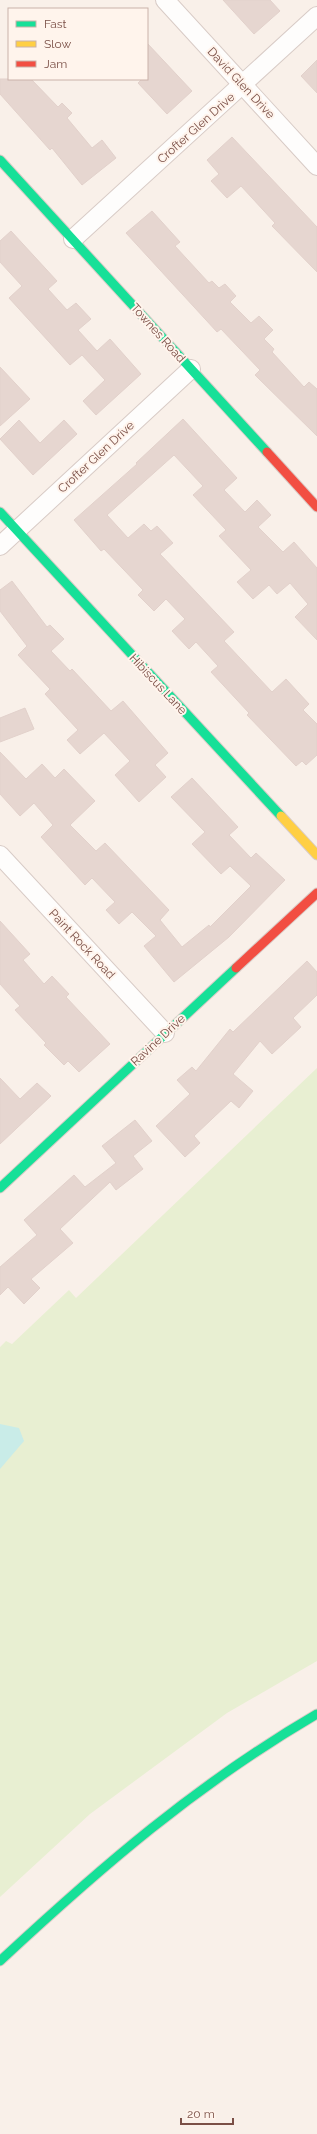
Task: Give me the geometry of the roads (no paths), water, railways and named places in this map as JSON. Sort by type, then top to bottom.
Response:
[{"type":"street","name":"David Glen Drive","points":[[164,0],[317,166]]},
{"type":"street","name":"Crofter Glen Drive","points":[[73,240],[317,16]]},
{"type":"street","name":"Townes Road","points":[[0,160],[317,506]]},
{"type":"street","name":"Crofter Glen Drive","points":[[0,546],[191,369]]},
{"type":"street","name":"Hibiscus Lane","points":[[0,512],[317,855]]},
{"type":"street","name":"Paint Rock Road","points":[[0,855],[165,1033]]},
{"type":"street","name":"Ravine Drive","points":[[0,1188],[317,893]]},
{"type":"street","points":[[0,1961],[83,1883],[165,1815],[250,1755],[317,1714]]},
{"type":"water","points":[[0,1424],[19,1428],[24,1441],[0,1469]]}]
